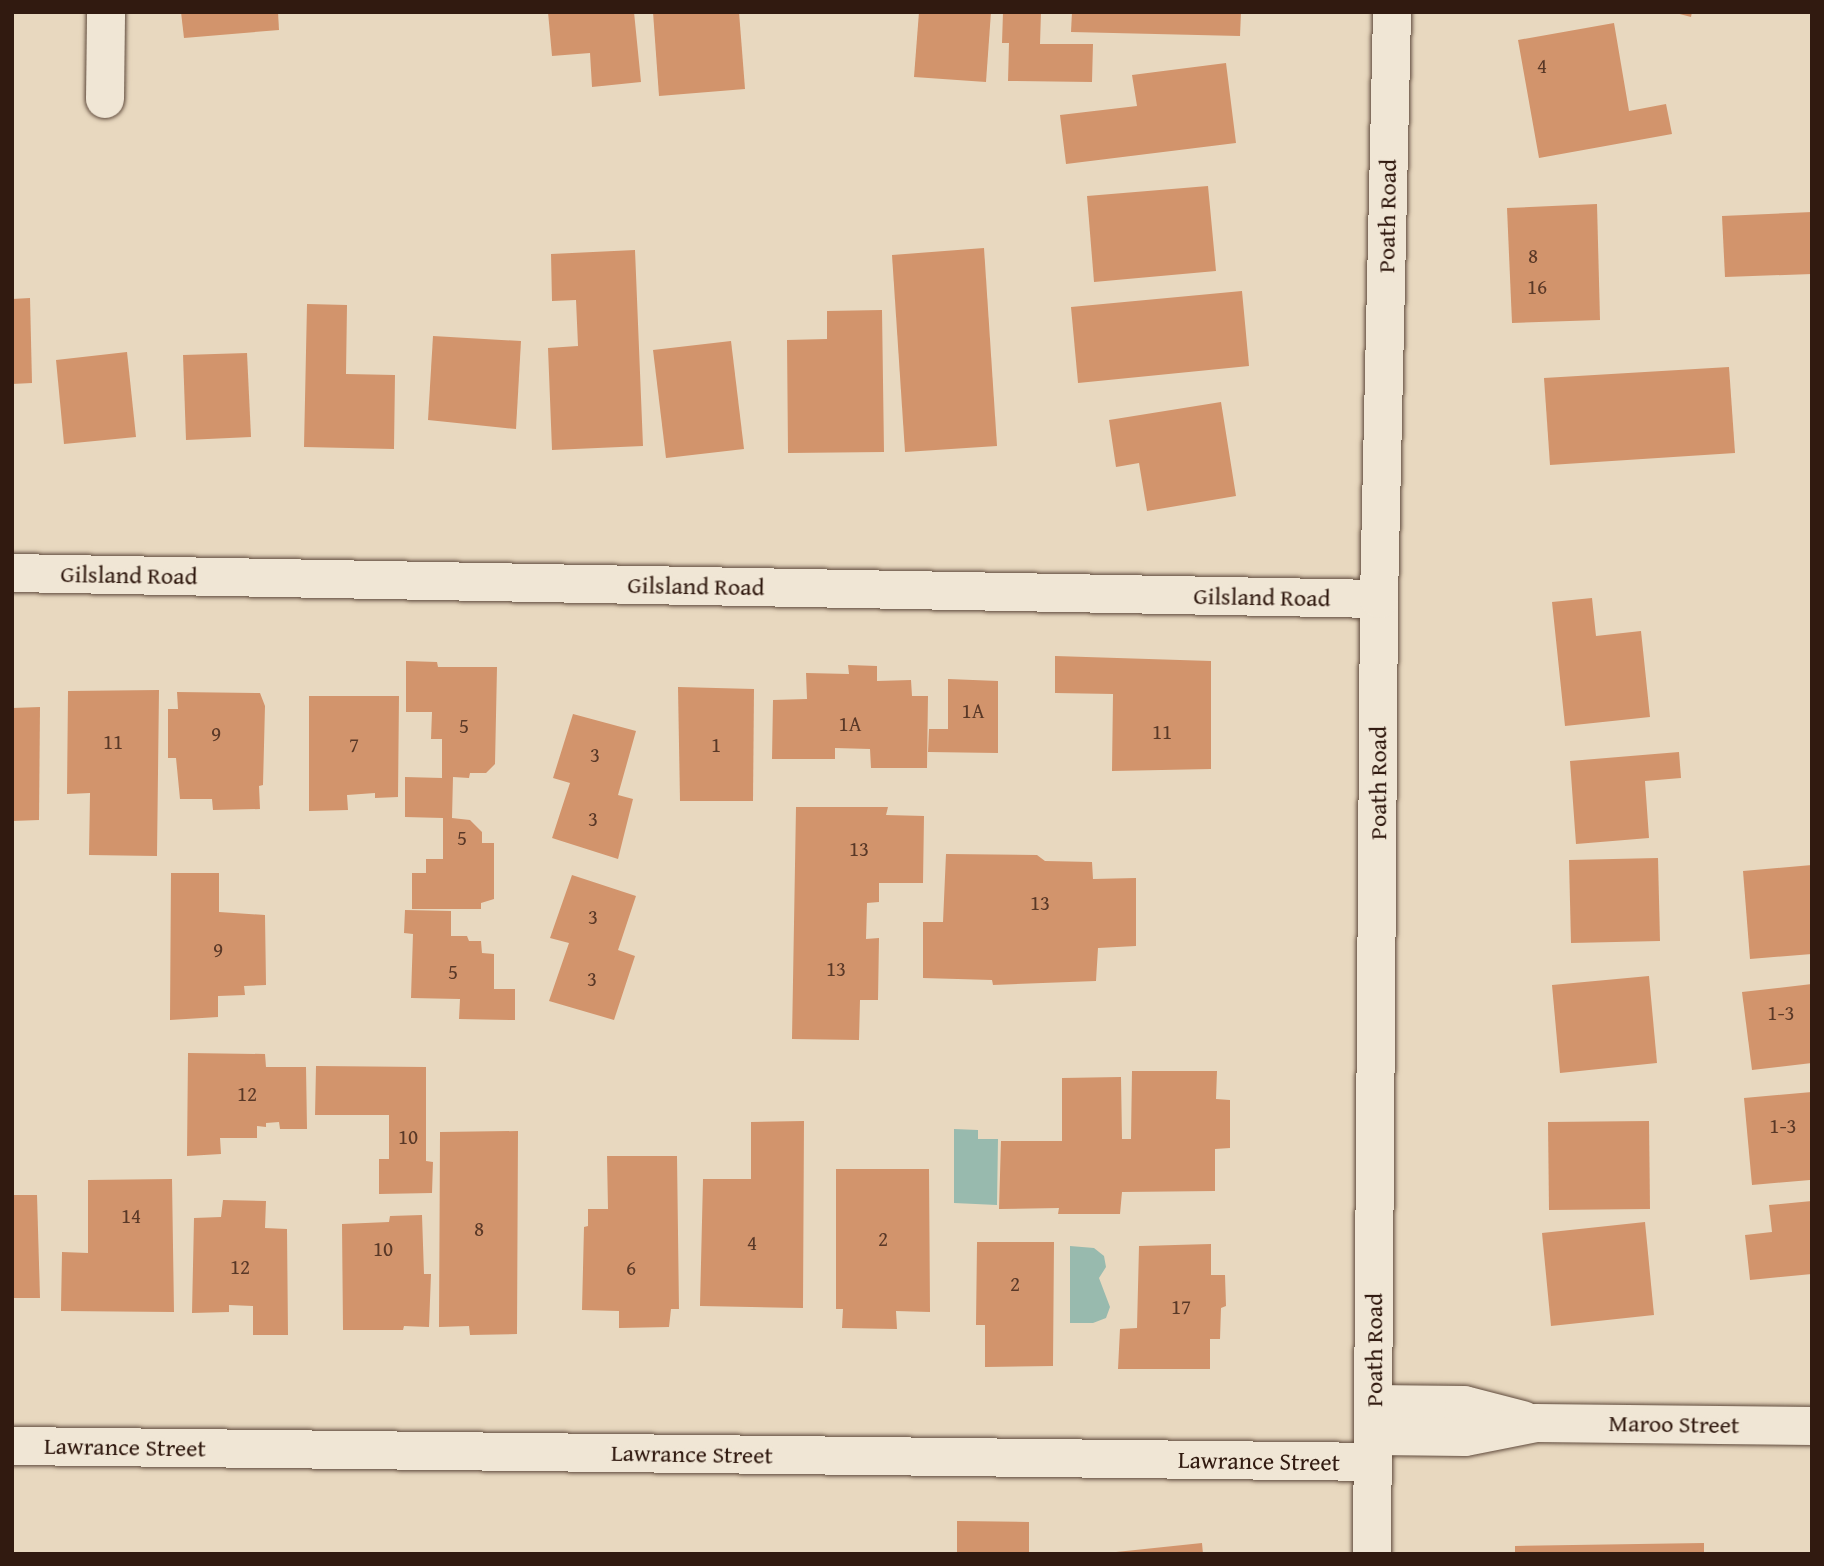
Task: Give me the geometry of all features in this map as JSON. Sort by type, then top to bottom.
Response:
[{"type":"street","points":[[105,99],[106,12]]},
{"type":"street","name":"Poath Road","points":[[1372,1554],[1379,599],[1392,12]]},
{"type":"street","name":"Gilsland Road","points":[[12,573],[1379,599]]},
{"type":"street","name":"Maroo Street","points":[[1374,1434],[1464,1405],[1536,1423],[1812,1426]]},
{"type":"street","name":"Lawrance Street","points":[[12,1446],[1374,1434]]},
{"type":"water","points":[[954,1129],[978,1130],[978,1139],[998,1139],[997,1205],[954,1203]]},
{"type":"water","points":[[1070,1246],[1094,1248],[1104,1256],[1106,1267],[1099,1278],[1110,1307],[1106,1318],[1093,1323],[1070,1323]]},
{"type":"building","points":[[181,12],[278,12],[279,30],[184,38]]},
{"type":"building","points":[[548,12],[634,12],[641,82],[592,87],[590,53],[552,56]]},
{"type":"building","points":[[653,12],[739,12],[745,89],[659,96]]},
{"type":"building","points":[[919,12],[991,12],[986,82],[914,77]]},
{"type":"building","points":[[1003,12],[1041,12],[1040,44],[1093,44],[1092,82],[1008,81],[1009,43],[1002,43]]},
{"type":"building","points":[[1072,12],[1241,12],[1240,36],[1071,32]]},
{"type":"building","points":[[1672,12],[1692,12],[1691,17]]},
{"type":"building","points":[[1614,23],[1629,111],[1666,104],[1672,134],[1539,158],[1518,40]]},
{"type":"building","points":[[1226,63],[1236,143],[1066,164],[1060,115],[1137,106],[1132,75]]},
{"type":"building","points":[[1208,186],[1216,271],[1094,282],[1087,196]]},
{"type":"building","points":[[1597,204],[1600,320],[1512,323],[1507,208]]},
{"type":"building","points":[[1812,212],[1812,274],[1725,277],[1722,216]]},
{"type":"building","points":[[984,248],[997,446],[905,452],[892,255]]},
{"type":"building","points":[[635,250],[643,446],[552,450],[548,348],[578,346],[576,300],[552,301],[551,254]]},
{"type":"building","points":[[1242,291],[1249,366],[1078,383],[1071,307]]},
{"type":"building","points":[[30,298],[32,383],[12,384],[12,299]]},
{"type":"building","points":[[307,304],[347,305],[346,374],[395,375],[394,449],[304,447]]},
{"type":"building","points":[[882,310],[884,452],[788,453],[787,340],[827,339],[827,311]]},
{"type":"building","points":[[433,336],[521,341],[516,429],[428,420]]},
{"type":"building","points":[[731,341],[744,449],[666,458],[653,350]]},
{"type":"building","points":[[127,352],[136,437],[64,444],[56,360]]},
{"type":"building","points":[[247,353],[251,437],[186,440],[183,355]]},
{"type":"building","points":[[1729,367],[1735,453],[1550,465],[1544,378]]},
{"type":"building","points":[[1221,402],[1236,496],[1147,511],[1139,463],[1116,467],[1109,420]]},
{"type":"building","points":[[1592,598],[1596,636],[1641,631],[1650,717],[1565,726],[1552,602]]},
{"type":"building","points":[[1055,656],[1211,661],[1211,769],[1112,771],[1113,694],[1055,693]]},
{"type":"building","points":[[406,661],[437,662],[438,667],[497,667],[495,764],[486,773],[470,773],[469,778],[453,777],[452,818],[470,820],[482,832],[482,843],[494,843],[494,899],[481,903],[481,909],[412,909],[412,873],[426,873],[426,859],[443,859],[443,818],[405,817],[405,777],[442,778],[442,739],[431,739],[432,712],[406,712]]},
{"type":"building","points":[[848,665],[877,666],[877,681],[911,680],[912,696],[928,696],[927,768],[871,768],[870,749],[835,748],[835,759],[772,759],[773,700],[807,699],[806,673],[849,674]]},
{"type":"building","points":[[948,679],[998,681],[998,753],[928,752],[929,729],[948,729]]},
{"type":"building","points":[[678,687],[754,689],[753,801],[680,801]]},
{"type":"building","points":[[159,690],[157,856],[89,855],[90,793],[67,794],[68,691]]},
{"type":"building","points":[[177,692],[260,693],[265,706],[263,785],[259,786],[260,809],[213,810],[212,799],[180,799],[176,758],[168,758],[168,709],[178,709]]},
{"type":"building","points":[[309,696],[399,696],[398,797],[375,798],[375,793],[347,795],[348,810],[309,811]]},
{"type":"building","points":[[40,707],[39,820],[12,821],[12,708]]},
{"type":"building","points":[[573,714],[636,731],[618,795],[633,799],[618,859],[552,838],[570,783],[553,778]]},
{"type":"building","points":[[1679,752],[1681,778],[1645,781],[1649,838],[1576,844],[1570,761]]},
{"type":"building","points":[[796,807],[888,807],[886,815],[924,816],[923,883],[879,883],[879,902],[867,903],[866,939],[879,938],[878,1000],[860,1000],[859,1040],[792,1039]]},
{"type":"building","points":[[946,854],[1037,855],[1045,861],[1092,862],[1093,879],[1136,878],[1136,946],[1098,948],[1096,981],[993,985],[992,980],[923,978],[923,922],[943,922]]},
{"type":"building","points":[[1658,858],[1660,941],[1571,943],[1569,860]]},
{"type":"building","points":[[1812,865],[1812,954],[1750,959],[1743,871]]},
{"type":"building","points":[[171,873],[219,873],[219,912],[265,915],[266,985],[244,986],[245,995],[218,996],[218,1017],[170,1020]]},
{"type":"building","points":[[572,875],[636,896],[618,950],[635,956],[614,1020],[549,1001],[569,943],[550,938]]},
{"type":"building","points":[[405,910],[451,911],[451,936],[467,936],[469,941],[481,941],[482,953],[494,954],[494,989],[515,989],[515,1020],[459,1019],[460,999],[411,998],[413,934],[404,933]]},
{"type":"building","points":[[1649,976],[1657,1063],[1560,1073],[1552,985]]},
{"type":"building","points":[[1812,984],[1812,1063],[1752,1070],[1742,992]]},
{"type":"building","points":[[188,1053],[265,1054],[266,1067],[306,1067],[307,1129],[280,1129],[279,1122],[266,1123],[266,1127],[257,1126],[257,1138],[220,1138],[221,1154],[187,1156]]},
{"type":"building","points":[[316,1066],[426,1067],[426,1161],[433,1162],[432,1193],[379,1194],[379,1159],[389,1159],[389,1115],[315,1115]]},
{"type":"building","points":[[1132,1071],[1217,1071],[1216,1099],[1230,1100],[1230,1148],[1215,1149],[1215,1191],[1122,1192],[1120,1214],[1058,1214],[1059,1208],[999,1209],[1001,1141],[1062,1141],[1062,1078],[1121,1077],[1122,1139],[1131,1139]]},
{"type":"building","points":[[1812,1092],[1810,1180],[1752,1185],[1744,1098]]},
{"type":"building","points":[[804,1121],[803,1308],[700,1306],[703,1179],[751,1179],[751,1122]]},
{"type":"building","points":[[1649,1121],[1650,1209],[1549,1210],[1548,1122]]},
{"type":"building","points":[[518,1131],[517,1334],[470,1335],[469,1326],[439,1327],[440,1132]]},
{"type":"building","points":[[607,1156],[677,1156],[679,1309],[671,1309],[669,1327],[619,1328],[619,1311],[582,1310],[584,1227],[588,1226],[588,1209],[608,1209]]},
{"type":"building","points":[[836,1169],[929,1169],[930,1312],[896,1311],[897,1329],[842,1328],[843,1309],[836,1309]]},
{"type":"building","points":[[172,1179],[174,1312],[61,1311],[62,1252],[88,1253],[88,1180]]},
{"type":"building","points":[[12,1195],[37,1195],[40,1298],[12,1298]]},
{"type":"building","points":[[223,1200],[266,1201],[265,1228],[287,1229],[288,1335],[253,1335],[253,1306],[229,1305],[229,1312],[192,1313],[194,1218],[221,1217]]},
{"type":"building","points":[[1812,1201],[1812,1274],[1750,1280],[1745,1235],[1772,1232],[1769,1205]]},
{"type":"building","points":[[422,1215],[424,1274],[431,1274],[429,1327],[343,1330],[342,1224],[389,1222],[390,1216]]},
{"type":"building","points":[[1645,1222],[1654,1315],[1551,1326],[1542,1233]]},
{"type":"building","points":[[977,1242],[1054,1242],[1053,1366],[985,1367],[985,1325],[976,1325]]},
{"type":"building","points":[[1211,1244],[1211,1275],[1225,1275],[1226,1306],[1221,1308],[1220,1339],[1210,1339],[1210,1369],[1118,1369],[1120,1329],[1137,1328],[1139,1246]]},
{"type":"building","points":[[957,1521],[1029,1522],[1029,1554],[957,1554]]},
{"type":"building","points":[[1202,1543],[1203,1554],[1116,1554],[1116,1552]]},
{"type":"building","points":[[1704,1543],[1704,1554],[1515,1554],[1515,1546]]}]
